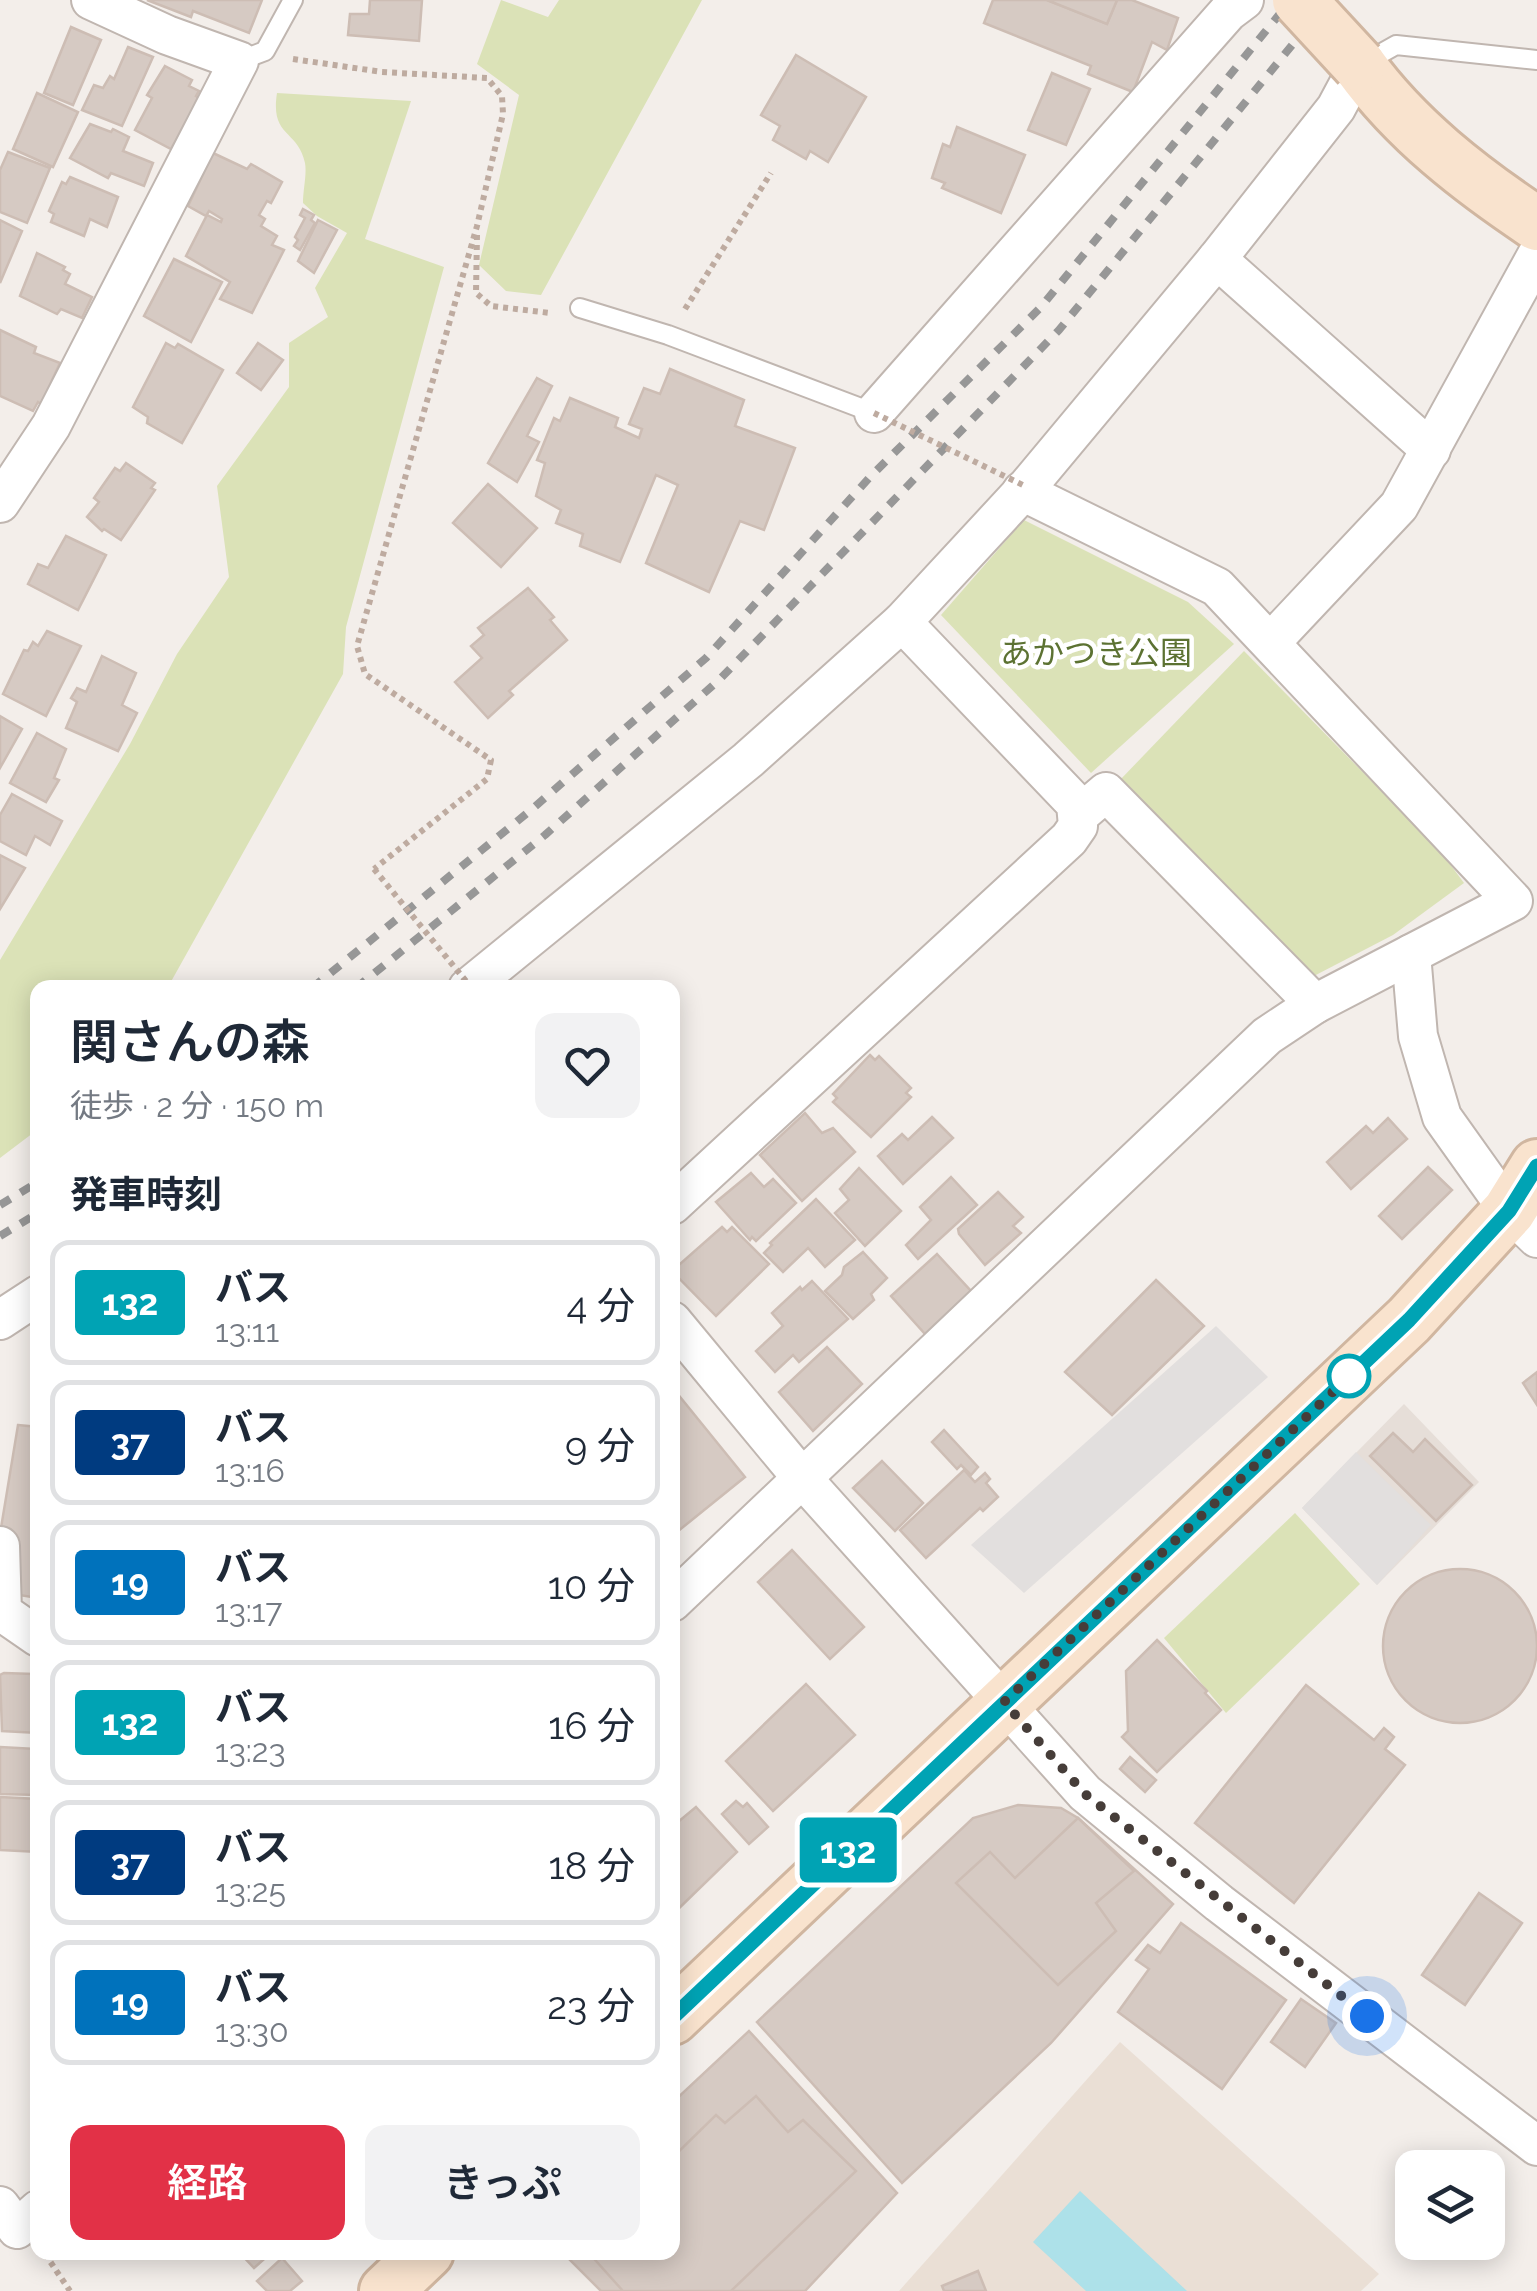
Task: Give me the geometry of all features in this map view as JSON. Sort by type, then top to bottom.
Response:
[{"type":"street","points":[[0,503],[56,417],[252,56],[167,35],[91,0]]},
{"type":"street","points":[[874,413],[1228,12],[1244,0]]},
{"type":"street","points":[[1299,0],[1360,66],[1382,98],[1478,184],[1537,224]]},
{"type":"street","points":[[478,980],[748,760],[902,622],[1024,489],[1217,259],[1336,108],[1360,66]]},
{"type":"street","points":[[1272,642],[1400,506],[1537,255]]},
{"type":"street","points":[[1217,259],[1430,450]]},
{"type":"street","points":[[680,1594],[1267,1036],[1316,1004],[1519,898],[1217,587],[1024,489]]},
{"type":"street","points":[[680,1198],[1069,839],[1078,826],[1076,804],[902,622]]},
{"type":"street","points":[[1078,815],[1106,792],[1316,1004]]},
{"type":"street","points":[[1412,954],[1418,1036],[1442,1117],[1523,1224]]},
{"type":"street","points":[[680,2010],[1409,1320],[1523,1224],[1537,1166]]},
{"type":"street","points":[[0,1320],[30,1301]]},
{"type":"street","points":[[680,1330],[802,1478],[1085,1794],[1220,1903],[1537,2146]]},
{"type":"street","points":[[0,1546],[1,1615],[30,1632]]},
{"type":"street","points":[[0,2206],[17,2230],[30,2218]]},
{"type":"street","points":[[386,2291],[419,2260]]},
{"type":"lane","points":[[252,56],[293,0]]},
{"type":"lane","points":[[1360,66],[1396,45],[1537,60]]},
{"type":"lane","points":[[580,308],[668,335],[874,413]]},
{"type":"path","points":[[252,56],[382,72],[487,78],[502,96],[503,114],[477,226],[357,646],[365,674],[491,760],[487,778],[374,869],[463,980]]},
{"type":"path","points":[[668,335],[771,174]]},
{"type":"path","points":[[477,226],[476,293],[484,300],[492,306],[553,314],[580,308]]},
{"type":"path","points":[[874,413],[1024,489]]},
{"type":"path","points":[[49,2260],[70,2291]]},
{"type":"shaded area","points":[[1216,1326],[1268,1377],[1024,1593],[971,1545]]},
{"type":"shaded area","points":[[1404,1404],[1479,1482],[1377,1585],[1302,1508]]},
{"type":"shaded area","points":[[1356,1452],[1431,1525],[1377,1585],[1302,1508]]},
{"type":"shaded area","points":[[1120,2042],[1379,2274],[1361,2291],[899,2291]]},
{"type":"green space","points":[[501,0],[548,17],[559,0],[702,0],[541,295],[506,291],[479,265],[519,95],[477,64]]},
{"type":"green space","points":[[277,93],[411,101],[365,239],[444,267],[346,627],[343,674],[172,980],[30,980],[30,1135],[0,1158],[0,960],[130,744],[177,654],[229,577],[217,486],[289,387],[289,343],[328,317],[315,288],[347,233],[303,203],[306,172],[302,152],[281,126]]},
{"type":"green space","name":"あかつき公園","points":[[1024,520],[1188,602],[1234,644],[1091,773],[941,615]]},
{"type":"green space","points":[[1244,651],[1441,852],[1464,883],[1393,935],[1312,977],[1120,780]]},
{"type":"green space","points":[[1295,1513],[1360,1584],[1226,1713],[1164,1638]]},
{"type":"water","points":[[1080,2191],[1187,2291],[1086,2291],[1033,2242]]},
{"type":"building","points":[[147,0],[262,0],[249,33],[193,11],[191,17]]},
{"type":"building","points":[[370,0],[422,0],[419,41],[348,35],[350,14],[369,14]]},
{"type":"building","points":[[993,0],[1047,0],[1107,24],[1117,0],[1132,0],[1178,18],[1167,50],[1152,42],[1133,92],[1088,74],[1091,66],[984,23]]},
{"type":"building","points":[[1047,0],[1117,0],[1107,24]]},
{"type":"building","points":[[71,27],[101,40],[73,105],[44,93]]},
{"type":"building","points":[[128,47],[153,57],[122,126],[82,110],[94,85],[103,88],[110,76],[114,79]]},
{"type":"building","points":[[796,55],[866,97],[828,162],[810,151],[806,159],[773,140],[780,126],[761,115]]},
{"type":"building","points":[[165,66],[192,80],[189,86],[199,91],[199,98],[171,149],[135,130],[152,98],[147,95]]},
{"type":"building","points":[[1052,73],[1090,89],[1066,145],[1028,130]]},
{"type":"building","points":[[37,93],[78,112],[53,167],[13,149]]},
{"type":"building","points":[[90,124],[129,137],[123,151],[153,163],[144,186],[111,173],[108,178],[70,158]]},
{"type":"building","points":[[957,127],[1025,155],[1001,213],[942,188],[945,183],[932,178],[943,144],[950,147]]},
{"type":"building","points":[[8,152],[50,168],[27,223],[0,212],[0,170]]},
{"type":"building","points":[[213,153],[247,169],[251,164],[282,182],[259,215],[265,219],[261,226],[277,236],[272,245],[284,250],[252,313],[220,299],[230,282],[186,256],[207,215],[221,222],[222,219],[188,206]]},
{"type":"building","points":[[70,177],[118,197],[107,227],[90,219],[84,236],[51,222],[54,214],[49,211],[62,182],[66,184]]},
{"type":"building","points":[[303,209],[314,215],[311,220],[315,223],[300,250],[294,246],[305,218],[300,215]]},
{"type":"building","points":[[0,220],[22,231],[0,283]]},
{"type":"building","points":[[318,220],[337,230],[314,273],[298,261]]},
{"type":"building","points":[[37,253],[65,267],[63,270],[70,274],[65,284],[92,297],[82,318],[61,309],[57,314],[20,296]]},
{"type":"building","points":[[174,259],[222,282],[191,342],[144,316]]},
{"type":"building","points":[[0,330],[36,347],[34,353],[60,363],[41,404],[38,402],[33,411],[0,396]]},
{"type":"building","points":[[166,343],[175,348],[178,344],[223,370],[182,443],[147,423],[148,417],[133,407]]},
{"type":"building","points":[[258,343],[283,360],[261,390],[237,373]]},
{"type":"building","points":[[670,369],[744,400],[735,426],[795,448],[764,530],[740,521],[709,592],[646,563],[678,485],[656,475],[620,562],[580,546],[583,534],[556,523],[561,510],[536,496],[545,463],[537,460],[554,418],[560,421],[570,398],[618,418],[615,427],[639,438],[642,429],[629,424],[644,388],[660,394]]},
{"type":"building","points":[[537,378],[552,386],[527,436],[539,442],[517,482],[488,463]]},
{"type":"building","points":[[126,463],[155,483],[151,488],[155,490],[121,540],[102,531],[87,517],[99,502],[94,498],[115,468],[120,471]]},
{"type":"building","points":[[488,484],[537,528],[501,567],[453,523]]},
{"type":"building","points":[[66,536],[106,555],[78,610],[28,584],[38,564],[48,568]]},
{"type":"building","points":[[528,588],[554,617],[550,620],[567,640],[509,691],[513,695],[488,718],[455,682],[482,658],[471,646],[484,635],[478,628]]},
{"type":"building","points":[[47,631],[81,646],[46,716],[3,694],[24,650],[28,651],[33,642],[38,646]]},
{"type":"building","points":[[102,656],[136,673],[122,705],[137,713],[118,751],[66,728],[77,702],[71,698],[77,688],[86,692]]},
{"type":"building","points":[[0,716],[22,729],[0,768]]},
{"type":"building","points":[[37,733],[66,749],[54,778],[59,780],[46,802],[10,783]]},
{"type":"building","points":[[12,794],[62,821],[50,845],[35,836],[26,855],[0,841],[0,815]]},
{"type":"building","points":[[0,855],[25,868],[0,909]]},
{"type":"building","points":[[870,1055],[875,1060],[879,1056],[911,1088],[906,1093],[911,1097],[871,1137],[833,1102],[837,1098],[833,1094]]},
{"type":"building","points":[[805,1113],[822,1133],[833,1128],[855,1152],[802,1201],[760,1155]]},
{"type":"building","points":[[932,1117],[953,1138],[903,1184],[878,1156],[902,1134],[908,1140]]},
{"type":"building","points":[[1388,1118],[1407,1139],[1351,1189],[1327,1162],[1366,1126],[1373,1133]]},
{"type":"building","points":[[1428,1167],[1452,1190],[1402,1239],[1379,1216]]},
{"type":"building","points":[[859,1168],[901,1211],[865,1246],[835,1213],[849,1200],[840,1189]]},
{"type":"building","points":[[751,1173],[764,1187],[773,1179],[796,1203],[756,1241],[752,1237],[750,1240],[716,1202]]},
{"type":"building","points":[[951,1177],[977,1205],[918,1259],[906,1245],[931,1220],[920,1207]]},
{"type":"building","points":[[998,1192],[1023,1217],[1013,1226],[1021,1233],[985,1265],[958,1229]]},
{"type":"building","points":[[816,1199],[855,1240],[825,1267],[808,1248],[783,1272],[764,1253]]},
{"type":"building","points":[[722,1227],[727,1232],[732,1227],[769,1264],[716,1316],[680,1279],[680,1264]]},
{"type":"building","points":[[863,1252],[887,1278],[871,1294],[874,1300],[853,1319],[825,1291],[842,1275],[844,1267]]},
{"type":"building","points":[[937,1254],[971,1291],[925,1334],[891,1296]]},
{"type":"building","points":[[1156,1280],[1204,1326],[1112,1415],[1065,1372]]},
{"type":"building","points":[[812,1281],[848,1319],[799,1362],[793,1355],[775,1372],[756,1351],[783,1326],[772,1313]]},
{"type":"building","points":[[827,1347],[862,1384],[813,1431],[779,1392]]},
{"type":"building","points":[[1537,1372],[1537,1405],[1523,1383]]},
{"type":"building","points":[[680,1397],[745,1477],[680,1530]]},
{"type":"building","points":[[18,1425],[30,1426],[30,1597],[7,1593],[0,1534]]},
{"type":"building","points":[[944,1430],[978,1467],[971,1475],[961,1465],[957,1469],[932,1442]]},
{"type":"building","points":[[1393,1433],[1413,1452],[1425,1439],[1472,1485],[1436,1521],[1370,1456]]},
{"type":"building","points":[[882,1461],[923,1503],[895,1531],[853,1488]]},
{"type":"building","points":[[964,1470],[975,1482],[985,1473],[990,1479],[986,1483],[998,1497],[983,1511],[980,1508],[926,1558],[900,1530]]},
{"type":"building","points":[[792,1550],[864,1627],[830,1659],[758,1582]]},
{"type":"building","points":[[1460,1569],[1490,1574],[1515,1591],[1532,1616],[1537,1646],[1532,1676],[1515,1701],[1490,1718],[1460,1723],[1430,1718],[1405,1701],[1388,1676],[1383,1646],[1388,1616],[1405,1591],[1430,1574]]},
{"type":"building","points":[[1157,1640],[1221,1710],[1157,1772],[1122,1737],[1128,1731],[1126,1671]]},
{"type":"building","points":[[30,1674],[30,1733],[2,1731],[0,1675]]},
{"type":"building","points":[[806,1684],[855,1735],[773,1811],[726,1761]]},
{"type":"building","points":[[1306,1685],[1374,1740],[1384,1728],[1394,1737],[1385,1749],[1405,1765],[1294,1903],[1195,1823]]},
{"type":"building","points":[[0,1747],[30,1749],[30,1795],[0,1794]]},
{"type":"building","points":[[1130,1757],[1156,1780],[1145,1792],[1120,1769]]},
{"type":"building","points":[[0,1797],[30,1799],[30,1852],[0,1850]]},
{"type":"building","points":[[736,1801],[743,1807],[747,1803],[768,1827],[749,1844],[722,1814]]},
{"type":"building","points":[[1018,1805],[1061,1808],[1078,1818],[1173,1904],[1051,2043],[902,2183],[757,2022],[973,1818]]},
{"type":"building","points":[[696,1807],[737,1852],[680,1907],[680,1820]]},
{"type":"building","points":[[1078,1818],[1134,1871],[1096,1903],[1116,1931],[1058,1985],[956,1883],[990,1852],[1015,1878]]},
{"type":"building","points":[[1479,1893],[1522,1923],[1465,2005],[1422,1975]]},
{"type":"building","points":[[1181,1923],[1286,2000],[1222,2089],[1118,2012],[1149,1969],[1136,1960],[1148,1945],[1160,1953]]},
{"type":"building","points":[[1301,1999],[1336,2023],[1305,2067],[1271,2042]]},
{"type":"building","points":[[749,2031],[897,2193],[805,2291],[601,2291],[570,2260],[680,2260],[680,2096]]},
{"type":"building","points":[[756,2096],[788,2132],[803,2120],[856,2171],[731,2291],[623,2291],[595,2260],[680,2260],[680,2150],[716,2115],[725,2123]]},
{"type":"building","points":[[246,2260],[263,2260],[254,2268]]},
{"type":"building","points":[[284,2260],[302,2281],[290,2291],[267,2291],[257,2281]]},
{"type":"building","points":[[978,2271],[986,2291],[944,2291],[942,2286]]},
{"type":"railway","points":[[322,980],[531,810],[706,658],[870,477],[1041,307],[1291,0]]},
{"type":"railway","points":[[366,980],[545,835],[720,679],[1059,330],[1329,0]]},
{"type":"railway","points":[[0,1205],[30,1187]]},
{"type":"railway","points":[[0,1236],[30,1218]]},
{"type":"bus line","name":"132","points":[[680,2010],[1409,1320],[1509,1211],[1537,1166]]},
{"type":"route","points":[[1349,1376],[1354,1372],[1004,1702],[1085,1794],[1367,2016]]}]
